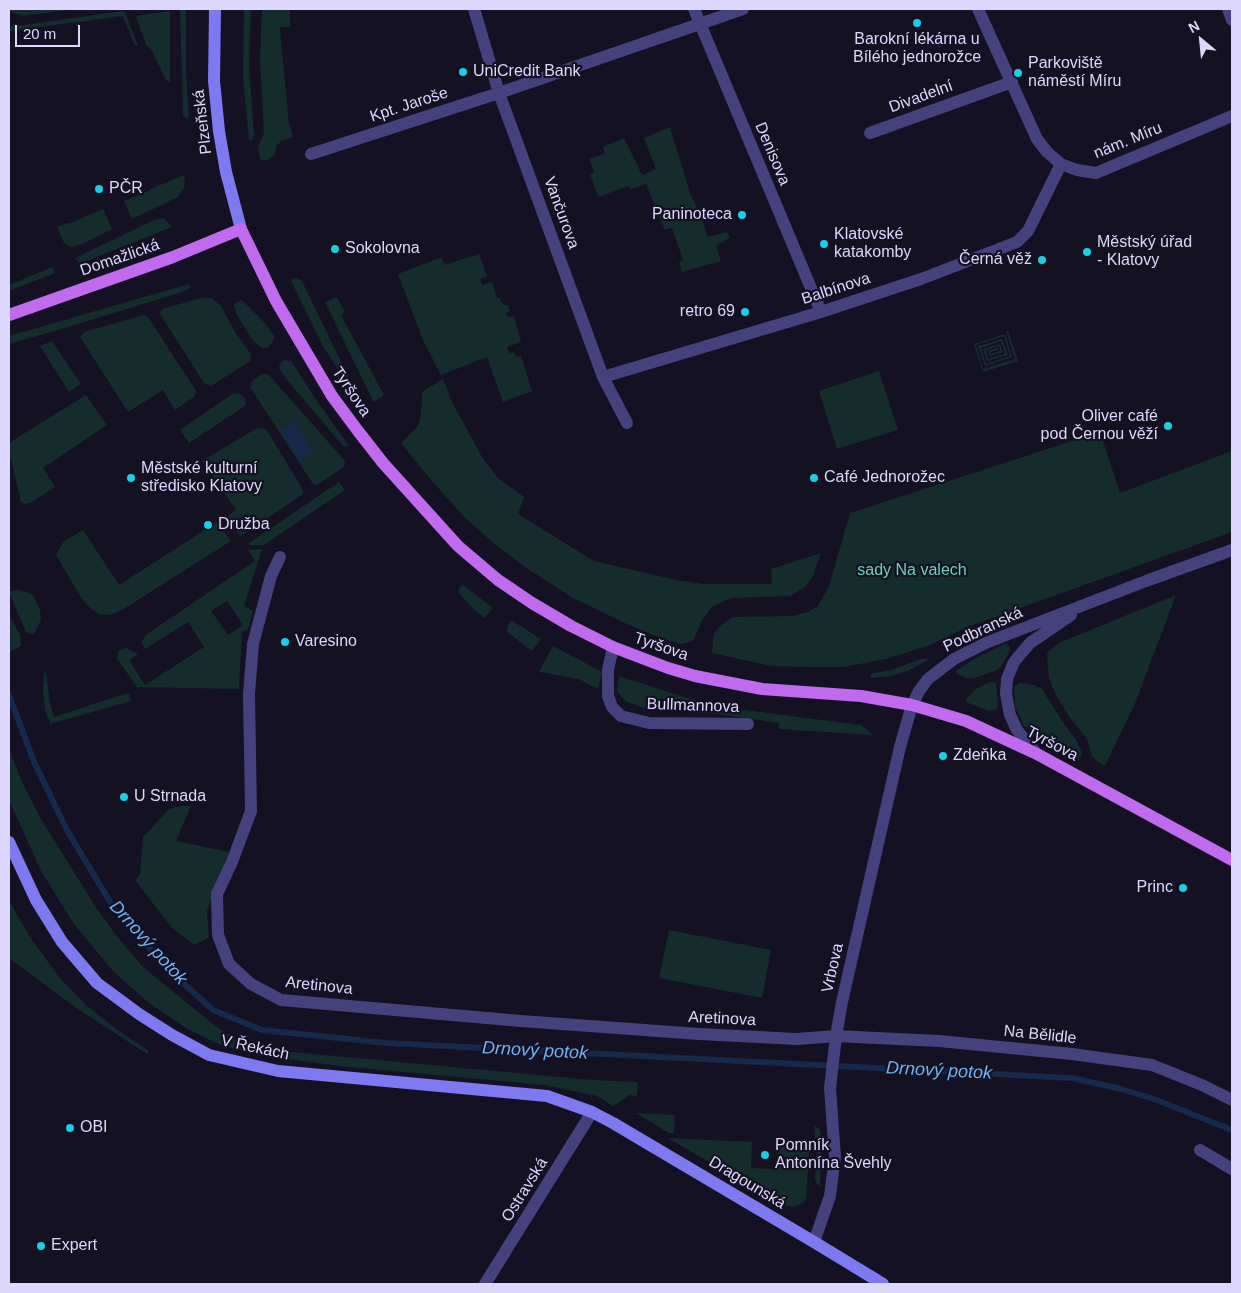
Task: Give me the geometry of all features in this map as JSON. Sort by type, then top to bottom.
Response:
[{"type":"main road","name":"Domažlická","points":[[9,315],[173,257],[241,228]]},
{"type":"main road","name":"Tyršova","points":[[241,228],[276,300],[332,396],[384,462],[458,546],[498,580],[532,603],[571,626],[613,647],[668,668],[716,681],[762,689],[861,696],[912,705],[966,721],[1037,754],[1232,860]]},
{"type":"street","name":"Plzeňská","points":[[216,9],[214,81],[218,131],[226,172],[241,228]]},
{"type":"street","name":"Vančurova","points":[[474,9],[499,93],[603,377],[627,423]]},
{"type":"street","name":"Denisova","points":[[694,9],[821,312]]},
{"type":"street","name":"Kpt. Jaroše","points":[[311,154],[499,93],[743,9]]},
{"type":"street","name":"nám. Míru","points":[[978,9],[1037,138],[1047,152],[1062,164],[1077,170],[1096,173],[1232,116]]},
{"type":"street","points":[[1228,9],[1232,20]]},
{"type":"street","name":"Divadelní","points":[[870,133],[1012,82]]},
{"type":"street","name":"Balbínova","points":[[603,377],[821,312],[921,279],[1017,242],[1028,231],[1062,164]]},
{"type":"street","name":"Podbranská","points":[[912,705],[928,679],[954,658],[988,642],[1232,550]]},
{"type":"street","name":"Aretinova","points":[[280,557],[271,576],[253,644],[249,694],[251,811],[232,862],[217,894],[218,935],[229,964],[251,984],[281,1000],[521,1022],[835,1042]]},
{"type":"street","name":"Podbranská","points":[[1037,754],[1017,730],[1010,715],[1006,694],[1008,678],[1014,662],[1030,643],[1084,606]]},
{"type":"street","name":"Bullmannova","points":[[613,647],[608,670],[608,696],[612,707],[621,716],[649,723],[748,724]]},
{"type":"street","name":"Vrbova","points":[[814,1242],[830,1196],[835,1157],[830,1088],[842,1002],[898,757],[912,705]]},
{"type":"street","name":"V Řekách","points":[[9,842],[36,900],[56,934],[97,983],[139,1014],[209,1055],[278,1072],[548,1096],[592,1112]]},
{"type":"street","name":"Na Bělidle","points":[[835,1042],[939,1040],[1152,1064],[1232,1100]]},
{"type":"street","name":"Dragounská","points":[[592,1112],[883,1284]]},
{"type":"street","name":"Ostravská","points":[[485,1284],[592,1112]]},
{"type":"street","points":[[1200,1150],[1232,1169]]},
{"type":"green space","points":[[9,9],[76,9],[22,16],[9,11]]},
{"type":"green space","points":[[180,9],[186,9],[186,71],[189,118],[184,117],[183,114]]},
{"type":"green space","points":[[244,9],[251,9],[249,64],[254,136],[252,140],[249,140],[243,77]]},
{"type":"green space","points":[[262,9],[290,9],[290,27],[280,27],[280,30],[289,124],[293,137],[281,141],[276,147],[275,155],[263,161],[260,159],[258,147],[264,133],[260,59]]},
{"type":"green space","points":[[124,11],[138,45],[135,46],[123,16],[9,31],[9,27]]},
{"type":"green space","points":[[170,11],[170,82],[166,80],[151,49],[146,45],[136,16]]},
{"type":"green space","points":[[670,127],[690,193],[708,237],[727,232],[730,238],[716,246],[721,261],[682,272],[679,262],[683,260],[672,228],[665,230],[646,184],[631,189],[629,186],[598,197],[590,174],[594,172],[589,159],[605,154],[603,147],[624,138],[642,175],[656,169],[644,138]]},
{"type":"green space","points":[[185,175],[184,188],[178,197],[132,219],[124,201]]},
{"type":"green space","points":[[103,209],[112,229],[82,244],[71,247],[64,243],[57,227]]},
{"type":"green space","points":[[163,218],[172,227],[79,264],[75,258],[154,220]]},
{"type":"green space","points":[[479,254],[487,276],[480,279],[482,285],[492,282],[497,298],[500,298],[503,305],[508,305],[510,311],[506,313],[508,317],[514,316],[521,342],[507,347],[509,353],[514,352],[516,357],[521,356],[532,391],[503,402],[487,357],[441,375],[422,338],[398,274],[442,257],[444,265]]},
{"type":"green space","points":[[52,267],[55,273],[9,291],[9,285]]},
{"type":"green space","points":[[296,278],[302,281],[357,395],[355,395],[324,348],[290,279]]},
{"type":"green space","points":[[189,284],[191,288],[179,293],[9,344],[9,336]]},
{"type":"green space","points":[[337,297],[345,312],[341,315],[384,395],[375,401],[373,401],[325,302]]},
{"type":"green space","points":[[201,298],[211,298],[221,306],[235,332],[251,354],[250,361],[211,386],[204,383],[160,314],[162,309]]},
{"type":"green space","points":[[242,300],[266,324],[275,338],[268,348],[262,348],[253,341],[237,315],[235,303]]},
{"type":"green space","points":[[144,315],[148,317],[196,391],[194,397],[175,410],[163,390],[128,412],[80,337],[84,332]]},
{"type":"green space","points":[[1006,331],[1008,331],[1018,361],[983,372],[974,344],[1005,334],[1012,357],[985,366],[978,346],[1002,339],[1008,355],[987,361],[983,349],[1000,344],[1003,352],[990,356],[988,351],[997,348],[998,350],[990,352],[991,354],[1000,351],[999,346],[986,350],[988,359],[1005,354],[1001,341],[981,348],[986,364],[1010,356],[1004,336],[976,345],[983,369],[1015,359]]},
{"type":"green space","points":[[52,341],[81,384],[69,392],[40,346]]},
{"type":"green space","points":[[282,361],[291,361],[349,446],[344,447],[281,372],[279,366]]},
{"type":"green space","points":[[879,371],[898,430],[837,449],[819,391]]},
{"type":"green space","points":[[262,374],[268,374],[345,461],[344,467],[317,485],[313,484],[250,387],[252,381]]},
{"type":"green space","points":[[443,379],[453,404],[482,457],[498,478],[524,497],[518,514],[594,561],[681,581],[705,584],[772,584],[771,569],[821,553],[813,576],[805,587],[790,596],[731,598],[712,607],[702,620],[693,641],[681,644],[663,639],[627,624],[573,598],[525,567],[464,517],[401,443],[417,427],[420,420],[422,392]]},
{"type":"green space","points":[[238,393],[244,397],[245,406],[189,443],[180,430],[232,394]]},
{"type":"green space","points":[[86,395],[107,425],[43,468],[55,487],[32,502],[25,504],[21,502],[9,445],[12,441]]},
{"type":"green space","points":[[257,428],[266,429],[302,488],[303,494],[241,536],[223,519],[236,510],[202,461]]},
{"type":"green space","name":"sady Na valech","points":[[1100,432],[1120,493],[1232,451],[1232,532],[970,626],[930,645],[886,659],[844,667],[771,666],[712,653],[714,634],[721,625],[733,617],[792,616],[808,612],[818,606],[829,586],[850,513]]},
{"type":"green space","points":[[339,482],[345,490],[264,545],[249,545],[249,543]]},
{"type":"green space","points":[[217,522],[231,541],[122,610],[110,615],[99,614],[90,608],[82,599],[56,555],[63,542],[83,530],[119,585]]},
{"type":"green space","points":[[262,549],[244,606],[253,611],[248,630],[242,631],[239,689],[137,687],[117,659],[118,651],[126,648],[138,654],[129,660],[145,685],[204,647],[188,622],[145,649],[141,642],[147,634],[255,561],[248,550]],"holes":[[[227,601],[243,625],[228,635],[211,611]]]},
{"type":"green space","points":[[463,585],[493,608],[485,618],[474,610],[459,593],[459,588]]},
{"type":"green space","points":[[19,590],[33,595],[40,610],[41,620],[34,633],[31,634],[26,632],[9,592]]},
{"type":"green space","points":[[1176,595],[1136,701],[1105,766],[1092,756],[1087,739],[1068,715],[1055,693],[1049,678],[1047,655],[1049,651],[1061,642]]},
{"type":"green space","points":[[9,615],[20,635],[21,646],[9,652]]},
{"type":"green space","points":[[511,620],[541,639],[532,651],[507,632]]},
{"type":"green space","points":[[1004,644],[1010,647],[1009,652],[1001,667],[997,670],[975,678],[965,678],[956,673],[957,670],[974,659]]},
{"type":"green space","points":[[553,646],[602,672],[598,689],[579,679],[539,672]]},
{"type":"green space","points":[[921,659],[930,659],[908,671],[891,676],[870,678],[872,673],[891,670]]},
{"type":"green space","points":[[46,672],[50,704],[54,717],[124,694],[129,694],[131,701],[50,724],[45,709],[43,689],[44,673]]},
{"type":"green space","points":[[619,676],[684,697],[730,708],[861,725],[873,735],[779,729],[779,723],[717,714],[646,709],[625,701],[617,691]]},
{"type":"green space","points":[[989,682],[996,684],[997,709],[989,711],[966,702],[966,699],[974,690]]},
{"type":"green space","points":[[1019,683],[1034,685],[1042,689],[1076,740],[1082,753],[1079,761],[1024,726],[1015,706],[1014,687]]},
{"type":"green space","points":[[9,749],[22,782],[41,819],[97,909],[116,935],[143,967],[237,1041],[260,1049],[592,1080],[638,1082],[637,1096],[630,1095],[613,1106],[597,1096],[545,1085],[340,1066],[252,1054],[216,1043],[188,1029],[150,1004],[112,970],[74,924],[41,871],[9,800]]},
{"type":"green space","points":[[191,806],[176,841],[229,852],[207,911],[209,937],[194,945],[172,928],[135,880],[140,875],[143,837],[169,809]]},
{"type":"green space","points":[[9,901],[32,940],[59,977],[85,1004],[116,1029],[149,1051],[147,1054],[75,1007],[9,958]]},
{"type":"green space","points":[[669,930],[771,950],[762,998],[659,978]]},
{"type":"green space","points":[[636,1113],[675,1115],[674,1133],[669,1133]]},
{"type":"green space","points":[[814,1125],[820,1130],[822,1150],[820,1186],[815,1178],[817,1157]]},
{"type":"green space","points":[[668,1138],[752,1142],[751,1168],[777,1169],[778,1143],[808,1145],[806,1198],[803,1203],[793,1207],[782,1205]]},
{"type":"water","points":[[294,421],[313,452],[300,461],[280,430]]},
{"type":"waterway","name":"Drnový potok","points":[[9,695],[34,762],[68,832],[115,910],[170,971],[213,1010],[262,1030],[387,1043],[1072,1078],[1121,1089],[1154,1099],[1232,1130]]},
{"type":"place","name":"Barokní lékárna u Bílého jednorožce","points":[[917,23]]},
{"type":"place","name":"UniCredit Bank","points":[[463,72]]},
{"type":"place","name":"Parkoviště náměstí Míru","points":[[1018,73]]},
{"type":"place","name":"PČR","points":[[99,189]]},
{"type":"place","name":"Paninoteca","points":[[742,215]]},
{"type":"place","name":"Klatovské katakomby","points":[[824,244]]},
{"type":"place","name":"Sokolovna","points":[[335,249]]},
{"type":"place","name":"Městský úřad - Klatovy","points":[[1087,252]]},
{"type":"place","name":"Černá věž","points":[[1042,260]]},
{"type":"place","name":"retro 69","points":[[745,312]]},
{"type":"place","name":"Oliver café pod Černou věží","points":[[1168,426]]},
{"type":"place","name":"Městské kulturní středisko Klatovy","points":[[131,478]]},
{"type":"place","name":"Café Jednorožec","points":[[814,478]]},
{"type":"place","name":"Družba","points":[[208,525]]},
{"type":"place","name":"Varesino","points":[[285,642]]},
{"type":"place","name":"Zdeňka","points":[[943,756]]},
{"type":"place","name":"U Strnada","points":[[124,797]]},
{"type":"place","name":"Princ","points":[[1183,888]]},
{"type":"place","name":"OBI","points":[[70,1128]]},
{"type":"place","name":"Pomník Antonína Švehly","points":[[765,1155]]},
{"type":"place","name":"Expert","points":[[41,1246]]}]
